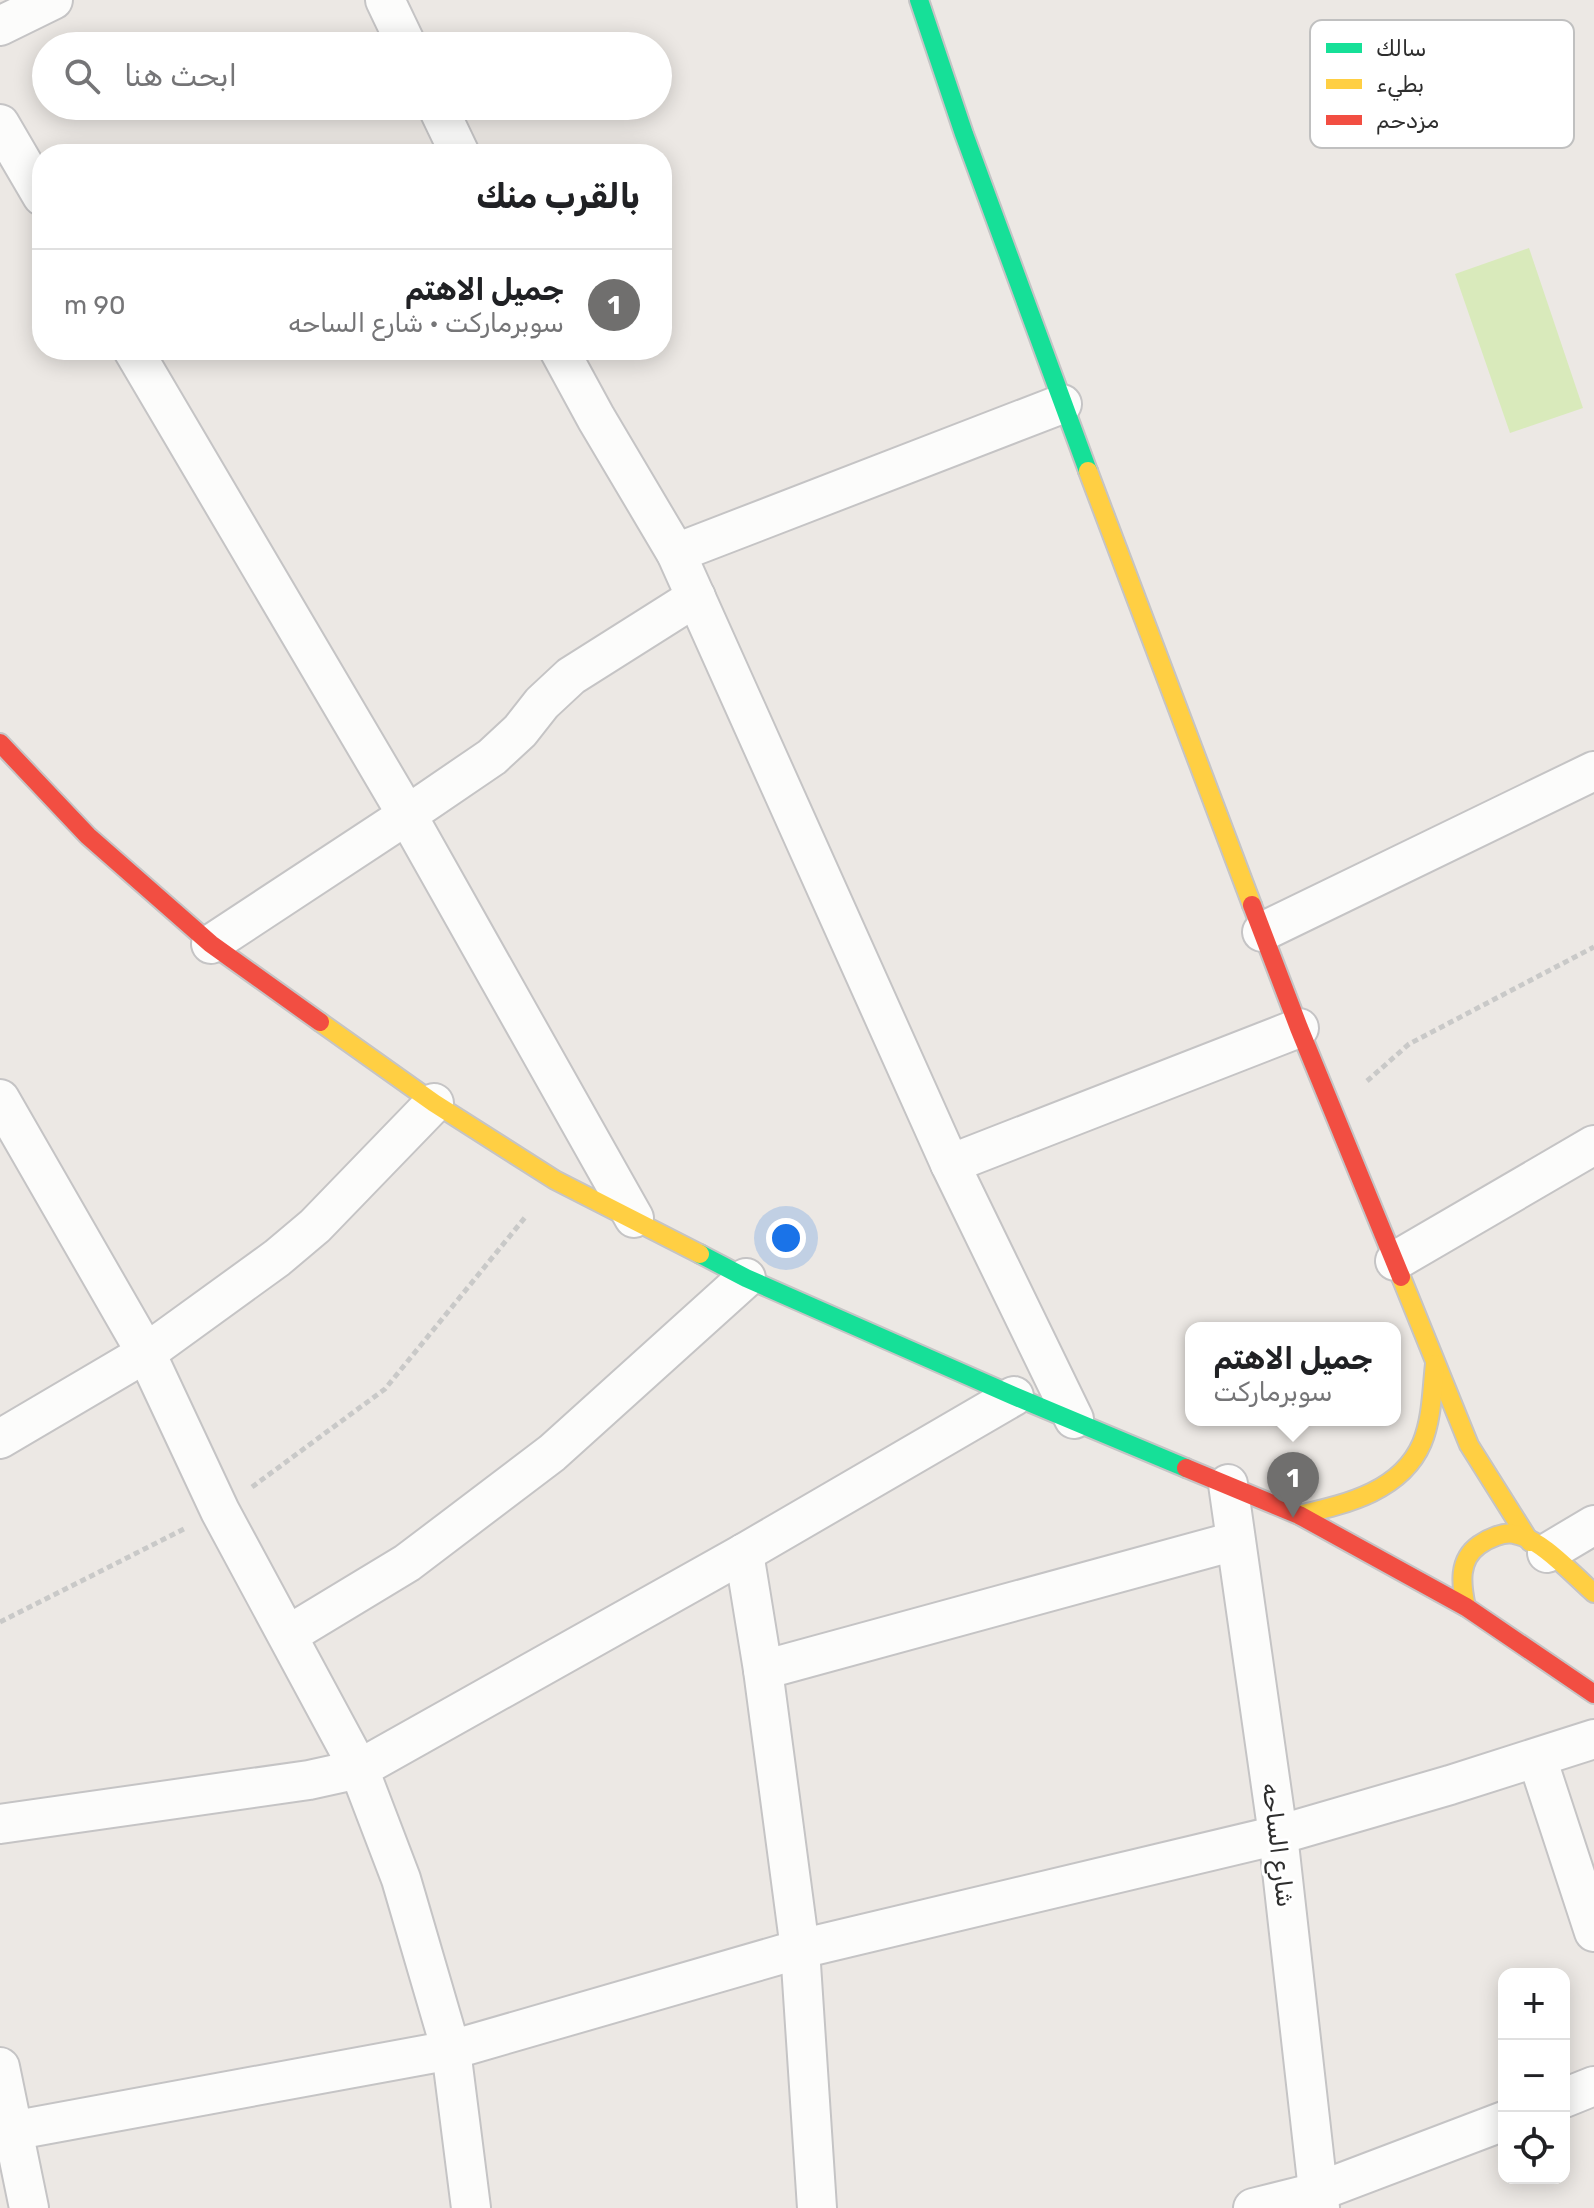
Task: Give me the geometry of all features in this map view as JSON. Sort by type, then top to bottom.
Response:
[{"type":"street","points":[[0,26],[53,0]]},
{"type":"street","points":[[385,0],[400,32]]},
{"type":"street","points":[[919,0],[1062,404],[1299,1028],[1469,1445],[1539,1547]]},
{"type":"street","points":[[444,120],[455,144]]},
{"type":"street","points":[[0,124],[32,179]]},
{"type":"street","points":[[139,360],[407,815],[634,1218]]},
{"type":"street","points":[[564,360],[676,553],[950,1164],[1074,1419]]},
{"type":"street","points":[[676,553],[1062,404]]},
{"type":"street","points":[[211,944],[492,757],[512,740],[542,703],[571,676],[696,597]]},
{"type":"street","points":[[0,743],[88,836],[211,944],[434,1103],[555,1180],[746,1278],[1014,1396],[1299,1515],[1466,1607],[1594,1694]]},
{"type":"street","points":[[1262,932],[1594,771]]},
{"type":"street","points":[[950,1164],[1299,1028]]},
{"type":"street","points":[[0,1099],[146,1353],[220,1511],[359,1769],[401,1879],[451,2050],[471,2208]]},
{"type":"street","points":[[0,1439],[146,1353],[277,1258],[315,1226],[434,1103]]},
{"type":"street","points":[[1395,1261],[1594,1145]]},
{"type":"street","points":[[288,1635],[407,1563],[479,1510],[552,1453],[746,1278]]},
{"type":"street","points":[[1299,1515],[1363,1497],[1391,1482],[1412,1463],[1423,1442],[1435,1363]]},
{"type":"street","points":[[0,1824],[309,1780],[359,1769],[744,1553],[1014,1396]]},
{"type":"street","name":"شارع الساحه","points":[[1228,1484],[1278,1835],[1319,2200]]},
{"type":"street","points":[[1539,1547],[1594,1525]]},
{"type":"street","points":[[1466,1607],[1460,1581],[1463,1564],[1475,1547],[1493,1537],[1514,1534],[1539,1547],[1594,1593]]},
{"type":"street","points":[[763,1670],[1235,1541]]},
{"type":"street","points":[[744,1553],[763,1670],[800,1949],[817,2208]]},
{"type":"street","points":[[7,2132],[451,2050],[800,1949],[1278,1835],[1594,1739]]},
{"type":"street","points":[[1537,1758],[1594,1932]]},
{"type":"street","points":[[0,2067],[7,2132],[29,2208]]},
{"type":"street","points":[[1570,2096],[1594,2086]]},
{"type":"street","points":[[1253,2208],[1319,2200],[1498,2124]]},
{"type":"path","points":[[1333,1111],[1409,1044],[1594,947]]},
{"type":"path","points":[[0,1622],[220,1511],[385,1389],[555,1180]]},
{"type":"green space","points":[[1529,248],[1583,408],[1510,433],[1455,274]]},
{"type":"traffic: fast","points":[[919,0],[964,134],[1088,471]]},
{"type":"traffic: fast","points":[[700,1254],[746,1278],[1186,1468]]},
{"type":"traffic: slow","points":[[1088,471],[1252,905]]},
{"type":"traffic: slow","points":[[320,1022],[434,1103],[555,1180],[700,1254]]},
{"type":"traffic: slow","points":[[1401,1277],[1469,1445],[1530,1542]]},
{"type":"traffic: slow","points":[[1299,1515],[1370,1493],[1386,1484],[1413,1460],[1428,1424],[1435,1364]]},
{"type":"traffic: slow","points":[[1466,1607],[1462,1581],[1467,1558],[1483,1542],[1505,1534],[1514,1534],[1535,1543],[1594,1593]]},
{"type":"traffic: jam","points":[[0,743],[88,836],[211,944],[320,1022]]},
{"type":"traffic: jam","points":[[1252,905],[1401,1277]]},
{"type":"traffic: jam","points":[[1186,1468],[1299,1515],[1466,1607],[1594,1694]]},
{"type":"place","name":"جميل الاهتم","points":[[1293,1518]]}]
